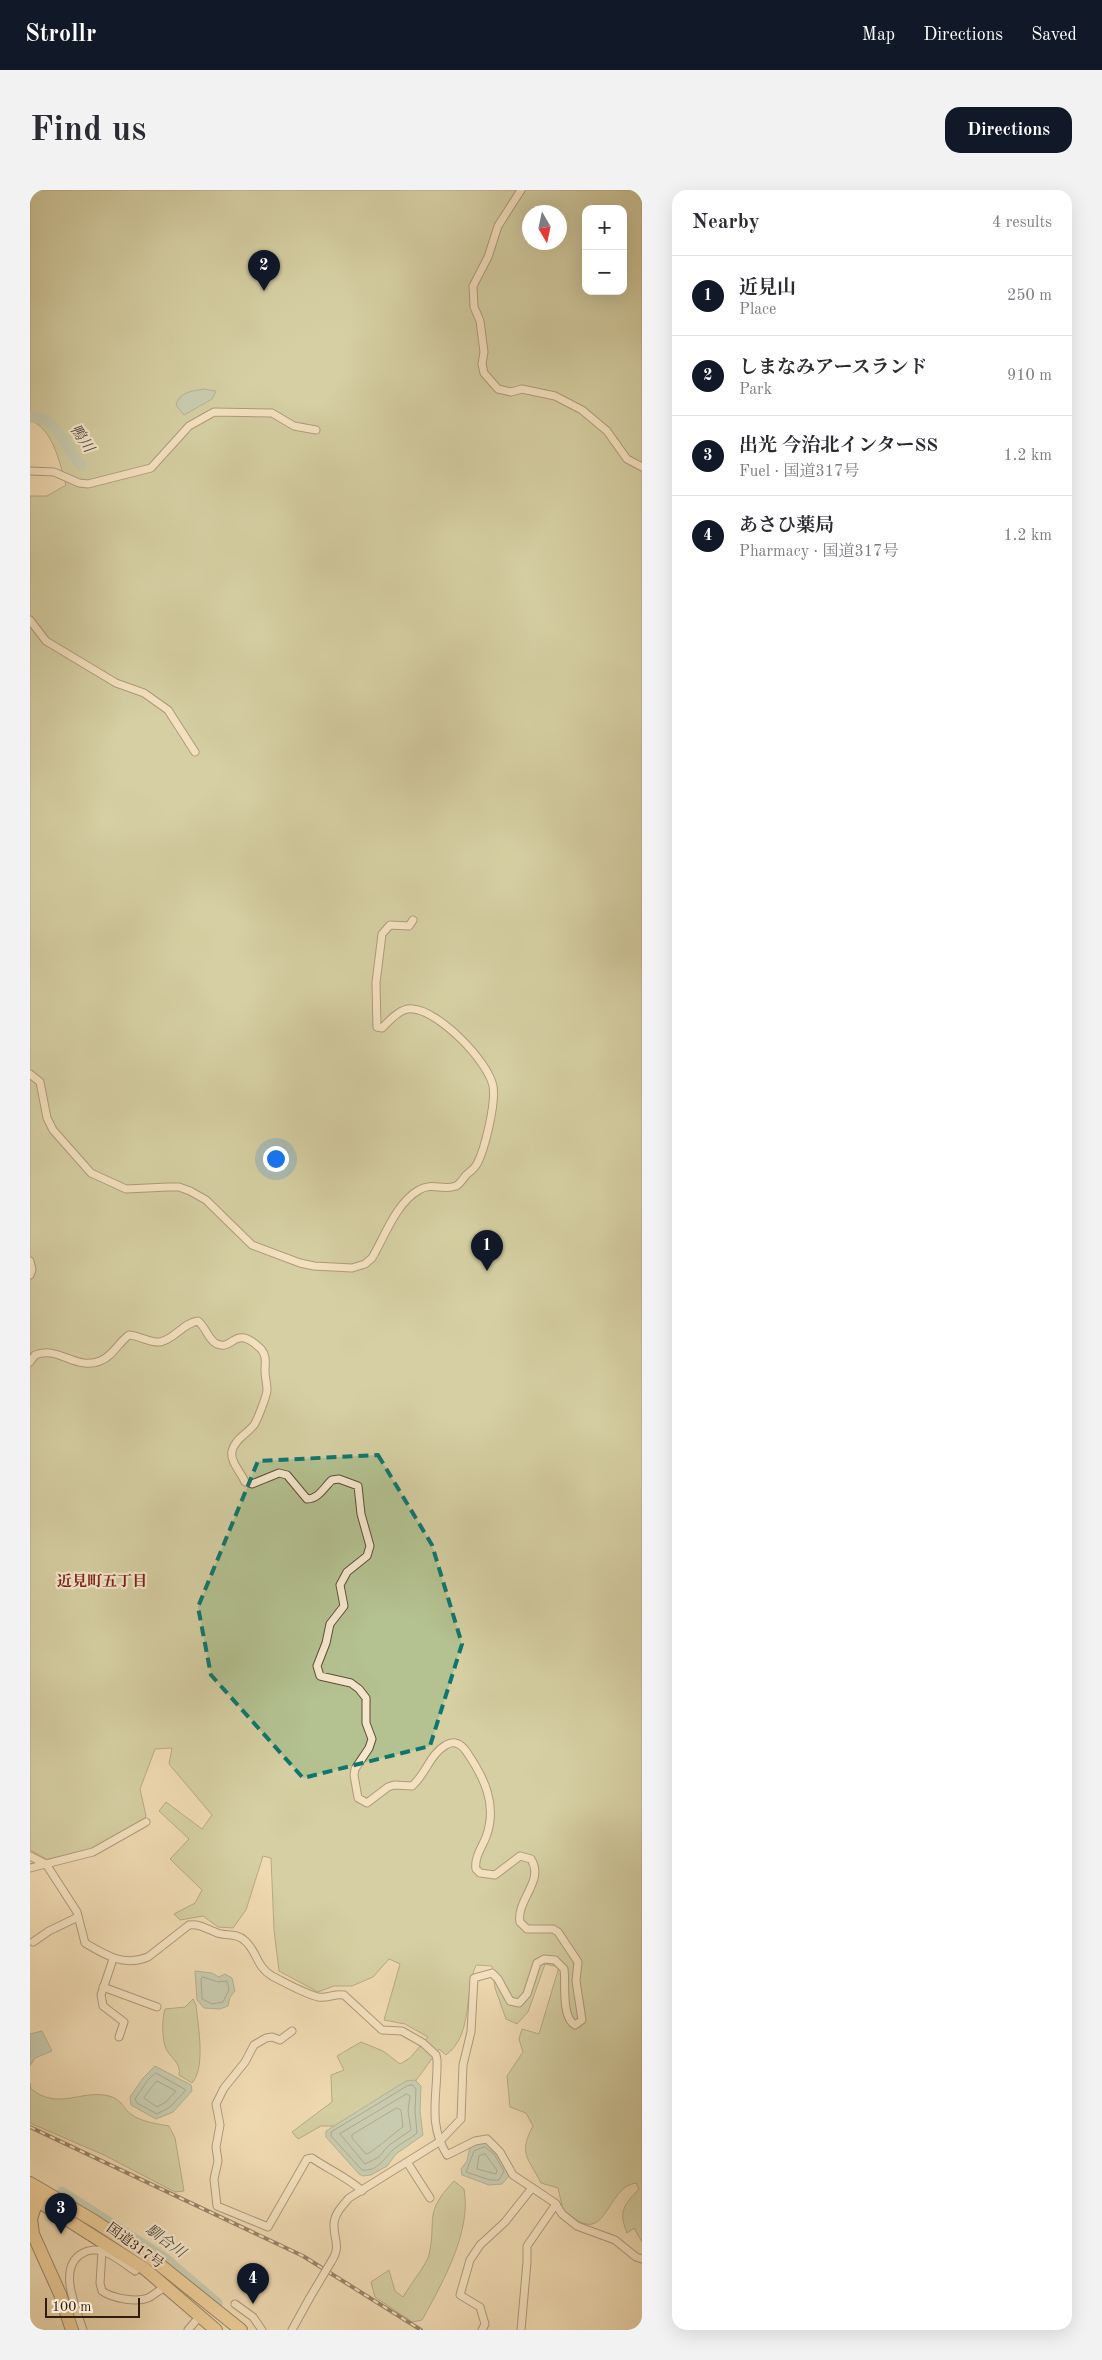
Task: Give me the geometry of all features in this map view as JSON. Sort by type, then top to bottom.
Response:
[{"type":"highway","name":"国道317号","points":[[33,2193],[140,2266],[216,2330]]},
{"type":"highway","name":"国道317号","points":[[33,2193],[155,2261],[241,2330]]},
{"type":"highway","points":[[33,2193],[33,2234],[60,2294],[72,2330]]},
{"type":"highway","points":[[30,2243],[51,2282],[68,2330]]},
{"type":"street","points":[[521,190],[498,226],[488,257],[472,286],[474,307],[481,329],[484,373],[498,390],[511,392],[522,390],[555,396],[582,410],[607,431],[627,459],[642,466]]},
{"type":"street","points":[[30,471],[54,472],[78,483],[88,484],[151,468],[189,426],[205,416],[219,411],[272,413],[294,426],[316,430]]},
{"type":"street","points":[[30,620],[46,641],[116,683],[144,693],[168,710],[195,752]]},
{"type":"street","points":[[30,1074],[40,1082],[47,1118],[53,1130],[91,1173],[126,1190],[168,1187],[190,1191],[206,1200],[229,1220],[244,1240],[264,1251],[314,1266],[352,1268],[365,1264],[372,1258],[408,1198],[427,1186],[447,1188],[457,1186],[477,1164],[493,1096],[493,1086],[480,1062],[447,1027],[414,1008],[404,1010],[382,1028],[377,1027],[376,982],[382,934],[390,925],[409,926],[413,920]]},
{"type":"street","points":[[30,1261],[32,1270],[30,1275]]},
{"type":"street","points":[[30,1362],[35,1355],[48,1352],[76,1362],[95,1363],[110,1355],[130,1335],[151,1342],[160,1342],[168,1340],[191,1322],[198,1321],[217,1344],[224,1345],[240,1336],[246,1338],[263,1352],[266,1358],[267,1392],[253,1426],[238,1440],[232,1450],[232,1460],[242,1473],[245,1482],[252,1484],[279,1473],[287,1475],[307,1499],[313,1499],[332,1480],[339,1479],[358,1486],[369,1551],[363,1560],[347,1572],[340,1585],[344,1606],[330,1624],[326,1643],[317,1666],[320,1676],[351,1683],[366,1698],[366,1723],[372,1739],[355,1769],[354,1775],[358,1798],[367,1803],[388,1787],[394,1785],[412,1786],[434,1756],[444,1746],[455,1742],[460,1744],[469,1756],[491,1801],[491,1820],[476,1858],[476,1869],[480,1873],[495,1875],[520,1856],[531,1859],[535,1865],[535,1879],[521,1912],[520,1922],[528,1929],[553,1929],[558,1932],[576,1957],[579,1967],[576,1981],[582,2020],[575,2025],[569,2019],[567,2009],[564,1969],[555,1960],[544,1959],[537,1963],[527,1994],[519,2003],[510,2001],[498,1979],[492,1973],[474,1978],[471,2032],[463,2065],[461,2119],[439,2142],[349,2198],[339,2209],[334,2222],[338,2249],[292,2330]]},
{"type":"street","points":[[30,1868],[93,1852],[146,1822]]},
{"type":"street","points":[[30,1856],[46,1864],[77,1912],[85,1943],[113,1959],[140,1960],[148,1957],[189,1925],[197,1924],[216,1934],[238,1936],[245,1940],[261,1968],[270,1975],[317,1997],[325,1998],[338,1994],[344,1995],[382,2030],[402,2031],[423,2043],[436,2055],[437,2076],[434,2120],[439,2142],[446,2155],[475,2140],[487,2139],[500,2152],[513,2175],[556,2204],[562,2214],[577,2226],[615,2240],[636,2257],[642,2259]]},
{"type":"street","points":[[33,1942],[78,1917]]},
{"type":"street","points":[[113,1959],[101,1995],[103,2006],[124,2022],[120,2037]]},
{"type":"street","points":[[103,1987],[157,2007]]},
{"type":"street","points":[[292,2031],[280,2040],[266,2038],[254,2045],[245,2062],[224,2088],[216,2104],[220,2125],[216,2147],[218,2160],[214,2179],[217,2206],[268,2227],[307,2159],[312,2158],[343,2179],[354,2182],[362,2191]]},
{"type":"street","points":[[407,2162],[430,2198]]},
{"type":"street","points":[[482,2330],[485,2324],[480,2307],[460,2295],[470,2260],[480,2245],[505,2222],[532,2188]]},
{"type":"street","points":[[521,2330],[528,2262],[527,2246],[556,2204]]},
{"type":"street","points":[[83,2330],[72,2296],[70,2277],[79,2256],[84,2252],[102,2250],[135,2271],[140,2266]]},
{"type":"street","points":[[102,2250],[100,2283],[102,2291],[111,2297],[141,2300],[165,2287]]},
{"type":"street","points":[[235,2304],[253,2317],[262,2330]]},
{"type":"street","points":[[188,2330],[199,2317]]},
{"type":"highlighted area","points":[[378,1455],[432,1545],[462,1644],[430,1746],[303,1778],[211,1675],[198,1607],[258,1461]]},
{"type":"green space","points":[[30,190],[642,190],[642,2242],[634,2228],[627,2233],[623,2219],[626,2204],[639,2189],[636,2183],[627,2186],[620,2192],[598,2221],[591,2224],[578,2221],[563,2210],[558,2188],[541,2183],[526,2155],[526,2143],[533,2126],[526,2113],[510,2107],[507,2076],[523,2052],[519,2039],[522,2029],[539,2034],[559,1967],[545,1964],[528,2012],[517,2024],[506,2019],[495,1988],[492,1966],[476,1965],[472,1976],[464,2025],[455,2047],[446,2055],[439,2049],[412,2086],[338,2126],[321,2126],[298,2139],[292,2132],[332,2102],[331,2075],[344,2070],[337,2056],[361,2042],[383,2051],[400,2064],[410,2058],[428,2037],[405,2024],[384,2020],[400,1964],[389,1959],[373,1977],[352,1986],[334,1986],[318,1992],[279,1971],[274,1930],[271,1858],[263,1856],[246,1910],[233,1928],[218,1927],[203,1916],[180,1920],[174,1914],[195,1903],[202,1890],[170,1859],[189,1839],[159,1811],[166,1802],[202,1829],[212,1815],[169,1764],[172,1748],[155,1749],[140,1789],[146,1816],[138,1831],[94,1855],[55,1864],[30,1850],[30,496],[47,496],[66,485],[58,457],[50,439],[38,425],[30,420]]},
{"type":"green space","points":[[193,1999],[196,2005],[200,2057],[199,2067],[192,2083],[179,2075],[177,2063],[165,2046],[163,2018],[165,2009],[185,2007]]},
{"type":"green space","points":[[30,2083],[31,2089],[51,2098],[61,2099],[89,2095],[113,2097],[129,2113],[136,2117],[169,2126],[175,2138],[184,2191],[175,2192],[104,2155],[30,2123]]},
{"type":"green space","points":[[454,2181],[464,2189],[464,2222],[460,2239],[454,2257],[422,2320],[412,2322],[375,2297],[371,2282],[389,2270],[395,2291],[403,2297],[428,2258],[435,2209],[444,2192]]},
{"type":"water","points":[[204,389],[216,391],[212,399],[184,415],[176,405],[180,397],[187,393]]},
{"type":"water","points":[[195,1971],[212,1973],[219,1977],[225,1974],[232,1978],[235,1991],[230,1997],[228,2006],[220,2009],[204,2008],[197,2000]]},
{"type":"water","points":[[42,2031],[52,2051],[35,2058],[30,2066],[30,2034]]},
{"type":"water","points":[[155,2066],[191,2085],[192,2091],[173,2112],[156,2119],[131,2105],[130,2097],[143,2078]]},
{"type":"water","points":[[415,2080],[421,2086],[420,2111],[423,2135],[396,2154],[387,2166],[371,2175],[363,2176],[359,2174],[326,2137],[326,2131],[406,2081]]},
{"type":"water","points":[[485,2142],[490,2144],[510,2171],[509,2176],[502,2184],[489,2185],[462,2175],[461,2169],[467,2161],[470,2146]]},
{"type":"waterway","name":"鴨川","points":[[30,417],[41,419],[55,428],[74,458],[81,465]]},
{"type":"waterway","name":"馴合川","points":[[62,2192],[164,2258],[217,2303]]},
{"type":"railway","points":[[30,2127],[303,2256],[421,2330]]},
{"type":"place","name":"しまなみアースランド","points":[[264,291]]},
{"type":"place","name":"近見山","points":[[487,1271]]},
{"type":"place","name":"出光 今治北インターSS","points":[[61,2234]]},
{"type":"place","name":"あさひ薬局","points":[[253,2304]]},
{"type":"district","name":"近見町五丁目","points":[[102,1582]]}]
